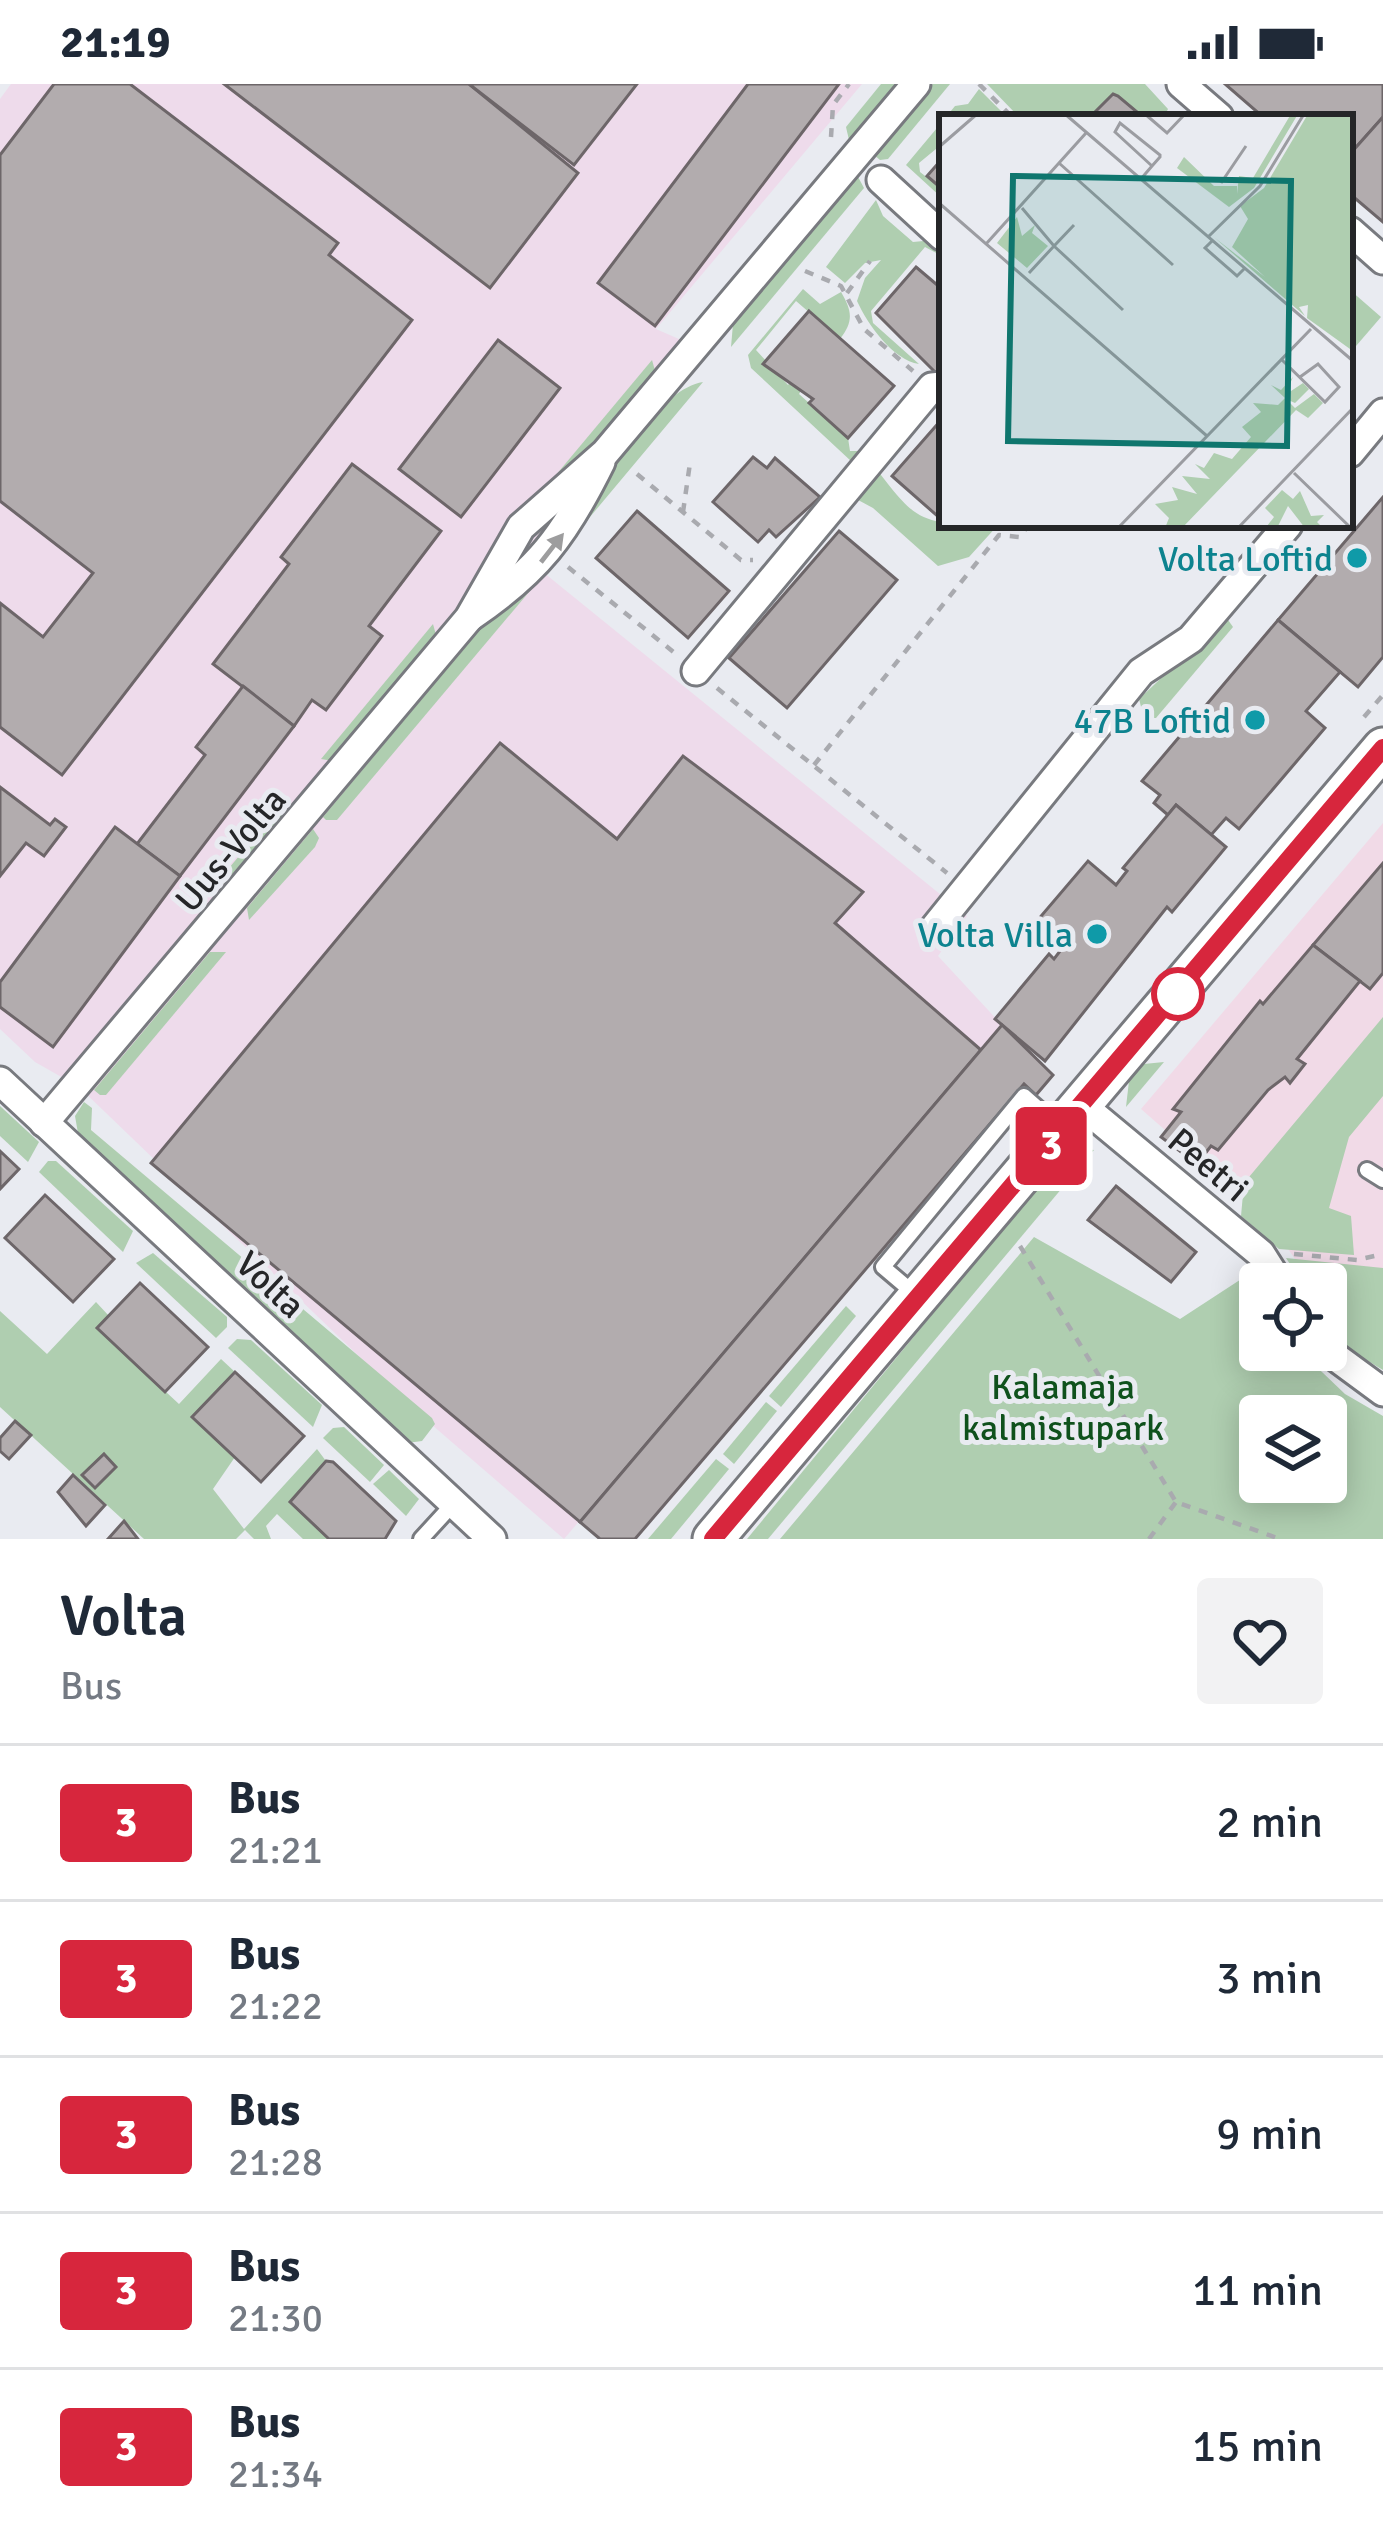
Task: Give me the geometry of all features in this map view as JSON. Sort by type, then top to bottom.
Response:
[{"type":"street","name":"Uus-Volta","points":[[44,1123],[469,617],[532,572],[557,544],[605,453],[916,84]]},
{"type":"street","points":[[1181,84],[1216,114]]},
{"type":"street","points":[[881,180],[939,233]]},
{"type":"street","points":[[1353,235],[1383,260]]},
{"type":"street","points":[[696,671],[937,387]]},
{"type":"street","points":[[1353,449],[1383,413]]},
{"type":"street","points":[[935,927],[1141,672],[1191,639],[1285,528]]},
{"type":"street","points":[[713,1539],[1074,1119],[1377,743]]},
{"type":"street","name":"Volta","points":[[0,1082],[492,1539]]},
{"type":"street","name":"Peetri","points":[[1074,1119],[1261,1254],[1267,1263]]},
{"type":"street","points":[[1347,1365],[1383,1392]]},
{"type":"lane","points":[[1367,1170],[1383,1180]]},
{"type":"lane","points":[[421,1539],[454,1503]]},
{"type":"path","points":[[831,137],[833,106],[849,84]]},
{"type":"path","points":[[979,84],[1009,114]]},
{"type":"path","points":[[847,292],[870,262]]},
{"type":"path","points":[[806,271],[831,278],[847,292],[864,329],[937,387]]},
{"type":"path","points":[[682,512],[690,463]]},
{"type":"path","points":[[637,474],[741,560],[789,560]]},
{"type":"path","points":[[965,888],[814,765],[999,536],[1018,537],[1026,528]]},
{"type":"path","points":[[1377,743],[1383,695]]},
{"type":"path","points":[[1020,1246],[1176,1502],[1280,1539]]},
{"type":"path","points":[[1285,1253],[1357,1260],[1383,1254]]},
{"type":"path","points":[[1148,1539],[1176,1502]]},
{"type":"shaded area","points":[[11,84],[862,84],[656,329],[695,346],[522,555],[967,916],[938,956],[1002,1025],[564,1539],[417,1412],[79,1087],[35,1062],[0,1029],[0,99]]},
{"type":"shaded area","points":[[1383,823],[1383,1360],[1347,1312],[1347,1263],[1298,1263],[1269,1221],[1141,1109]]},
{"type":"green space","points":[[881,84],[898,84],[849,140],[846,127]]},
{"type":"green space","points":[[933,84],[950,84],[888,159],[880,160],[874,155]]},
{"type":"green space","points":[[987,84],[1145,84],[1168,109],[1166,114],[1139,114],[1113,94],[1093,114],[1016,114]]},
{"type":"green space","points":[[979,89],[1004,114],[948,114],[955,106],[968,104]]},
{"type":"green space","points":[[939,126],[939,146],[919,163],[920,172],[939,187],[939,195],[906,165]]},
{"type":"green space","points":[[857,175],[864,188],[731,347],[733,324]]},
{"type":"green space","points":[[876,200],[883,216],[913,242],[939,244],[939,254],[925,247],[871,311],[873,323],[919,364],[891,349],[857,301],[865,278],[881,260],[865,263],[845,283],[826,267]]},
{"type":"green space","points":[[803,289],[820,304],[841,292],[850,316],[840,339],[796,301],[756,350],[788,385],[792,380],[802,389],[799,394],[848,438],[850,451],[862,451],[917,514],[939,522],[939,528],[995,528],[969,557],[938,566],[873,508],[832,486],[852,462],[751,368],[748,355]]},
{"type":"green space","points":[[1353,293],[1381,317],[1353,350]]},
{"type":"green space","points":[[652,360],[656,374],[587,456],[535,500]]},
{"type":"green space","points":[[703,382],[564,548],[643,427],[683,390]]},
{"type":"green space","points":[[545,573],[337,820],[326,820],[323,817],[490,617]]},
{"type":"green space","points":[[1226,617],[1233,627],[1156,718],[1144,718],[1139,699]]},
{"type":"green space","points":[[433,624],[436,635],[333,761],[321,759]]},
{"type":"green space","points":[[280,807],[290,811],[223,884],[219,880]]},
{"type":"green space","points":[[313,829],[319,838],[315,847],[249,920],[247,908]]},
{"type":"green space","points":[[210,952],[226,952],[106,1095],[100,1095],[94,1090]]},
{"type":"green space","points":[[1383,1017],[1383,1096],[1349,1137],[1329,1208],[1351,1216],[1354,1255],[1279,1249],[1241,1216],[1244,1183]]},
{"type":"green space","points":[[1164,1062],[1126,1107],[1129,1081],[1144,1064]]},
{"type":"green space","points":[[84,1102],[92,1108],[91,1130],[432,1418],[435,1424],[422,1441],[407,1443],[79,1139],[75,1116]]},
{"type":"green space","points":[[0,1106],[39,1142],[28,1162],[0,1136]]},
{"type":"green space","points":[[1094,1150],[768,1539],[747,1539],[1066,1152]]},
{"type":"green space","points":[[48,1161],[56,1161],[133,1231],[123,1252],[39,1172]]},
{"type":"green space","name":"Kalamaja kalmistupark","points":[[1034,1237],[1180,1319],[1239,1281],[1239,1371],[1321,1371],[1347,1395],[1239,1395],[1239,1503],[1347,1503],[1347,1395],[1383,1416],[1383,1539],[780,1539]]},
{"type":"green space","points":[[153,1253],[227,1317],[227,1327],[216,1338],[136,1263]]},
{"type":"green space","points":[[1286,1258],[1334,1263],[1289,1263]]},
{"type":"green space","points":[[1347,1264],[1383,1268],[1383,1370],[1347,1346]]},
{"type":"green space","points":[[96,1302],[109,1316],[98,1329],[179,1404],[221,1359],[235,1372],[193,1417],[235,1457],[213,1489],[244,1529],[317,1449],[326,1461],[290,1502],[329,1539],[303,1539],[277,1514],[266,1526],[271,1539],[254,1539],[245,1530],[236,1539],[144,1539],[0,1407],[0,1311],[47,1354]]},
{"type":"green space","points":[[846,1306],[856,1316],[781,1407],[769,1396]]},
{"type":"green space","points":[[237,1339],[251,1340],[322,1405],[313,1427],[228,1348]]},
{"type":"green space","points":[[766,1402],[777,1411],[734,1464],[723,1454]]},
{"type":"green space","points":[[344,1427],[384,1465],[370,1482],[323,1438],[333,1428]]},
{"type":"green space","points":[[716,1459],[729,1469],[671,1539],[648,1539]]},
{"type":"green space","points":[[389,1470],[419,1499],[406,1516],[373,1484]]},
{"type":"building","points":[[54,84],[130,84],[338,243],[329,255],[412,320],[62,775],[0,727],[0,603],[43,637],[93,573],[0,501],[0,155]]},
{"type":"building","points":[[224,84],[469,84],[578,173],[490,288]]},
{"type":"building","points":[[469,84],[637,84],[574,165]]},
{"type":"building","points":[[748,84],[839,84],[655,326],[598,283]]},
{"type":"building","points":[[1225,84],[1383,84],[1383,117],[1353,151],[1353,114],[1260,114]]},
{"type":"building","points":[[1113,94],[1139,114],[1093,114]]},
{"type":"building","points":[[1383,117],[1383,222],[1353,197],[1353,151]]},
{"type":"building","points":[[939,162],[939,186],[927,176]]},
{"type":"building","points":[[916,267],[939,286],[939,376],[876,313]]},
{"type":"building","points":[[809,311],[894,386],[848,438],[809,403],[813,399],[763,364]]},
{"type":"building","points":[[498,340],[560,388],[461,517],[399,469]]},
{"type":"building","points":[[939,422],[939,517],[892,476]]},
{"type":"building","points":[[753,457],[767,468],[775,458],[820,497],[776,537],[769,530],[758,542],[713,502]]},
{"type":"building","points":[[352,464],[441,531],[369,626],[382,636],[326,710],[312,700],[294,726],[213,664],[289,564],[281,557]]},
{"type":"building","name":"Volta Loftid","points":[[1383,497],[1383,657],[1358,687],[1278,620]]},
{"type":"building","points":[[637,511],[729,591],[688,638],[596,558]]},
{"type":"building","points":[[839,531],[897,580],[787,708],[729,658]]},
{"type":"building","name":"47B Loftid","points":[[1278,620],[1340,672],[1306,711],[1325,728],[1239,829],[1226,818],[1211,835],[1176,805],[1168,815],[1154,803],[1160,795],[1142,781]]},
{"type":"building","points":[[243,686],[294,726],[180,876],[137,844],[205,755],[196,747]]},
{"type":"building","points":[[500,743],[617,839],[683,756],[863,892],[835,923],[981,1050],[580,1522],[151,1163]]},
{"type":"building","points":[[0,787],[50,825],[55,819],[66,827],[44,856],[26,843],[0,876]]},
{"type":"building","name":"Volta Villa","points":[[1176,805],[1226,847],[1172,912],[1167,907],[1045,1061],[995,1019],[1049,954],[1054,959],[1064,946],[1036,922],[1088,861],[1116,885],[1127,871],[1123,868]]},
{"type":"building","points":[[115,827],[180,876],[53,1047],[0,1007],[0,982]]},
{"type":"building","points":[[1383,863],[1383,973],[1370,989],[1313,945]]},
{"type":"building","points":[[1313,945],[1360,981],[1297,1059],[1305,1064],[1290,1083],[1285,1077],[1268,1090],[1218,1150],[1211,1146],[1197,1164],[1161,1137],[1181,1112],[1173,1109],[1260,1001],[1263,1004]]},
{"type":"building","points":[[1002,1025],[1053,1075],[1036,1095],[1024,1084],[635,1539],[600,1539],[580,1522]]},
{"type":"building","points":[[0,1151],[19,1169],[0,1189]]},
{"type":"building","points":[[1116,1186],[1196,1252],[1171,1282],[1088,1220]]},
{"type":"building","points":[[45,1195],[114,1259],[73,1302],[5,1238]]},
{"type":"building","points":[[140,1283],[208,1347],[165,1392],[97,1328]]},
{"type":"building","points":[[235,1372],[304,1436],[261,1482],[192,1417]]},
{"type":"building","points":[[15,1421],[31,1435],[9,1459],[0,1451],[0,1438]]},
{"type":"building","points":[[104,1454],[116,1467],[95,1488],[82,1475]]},
{"type":"building","points":[[326,1461],[333,1462],[396,1521],[385,1539],[329,1539],[290,1502]]},
{"type":"building","points":[[73,1475],[105,1505],[86,1526],[58,1492]]},
{"type":"building","points":[[124,1521],[138,1539],[108,1539]]},
{"type":"bus line","name":"3","points":[[713,1539],[1084,1107],[1383,748]]},
{"type":"place","name":"Volta Loftid","points":[[1357,558]]},
{"type":"place","name":"47B Loftid","points":[[1255,720]]},
{"type":"place","name":"Volta Villa","points":[[1097,934]]}]
